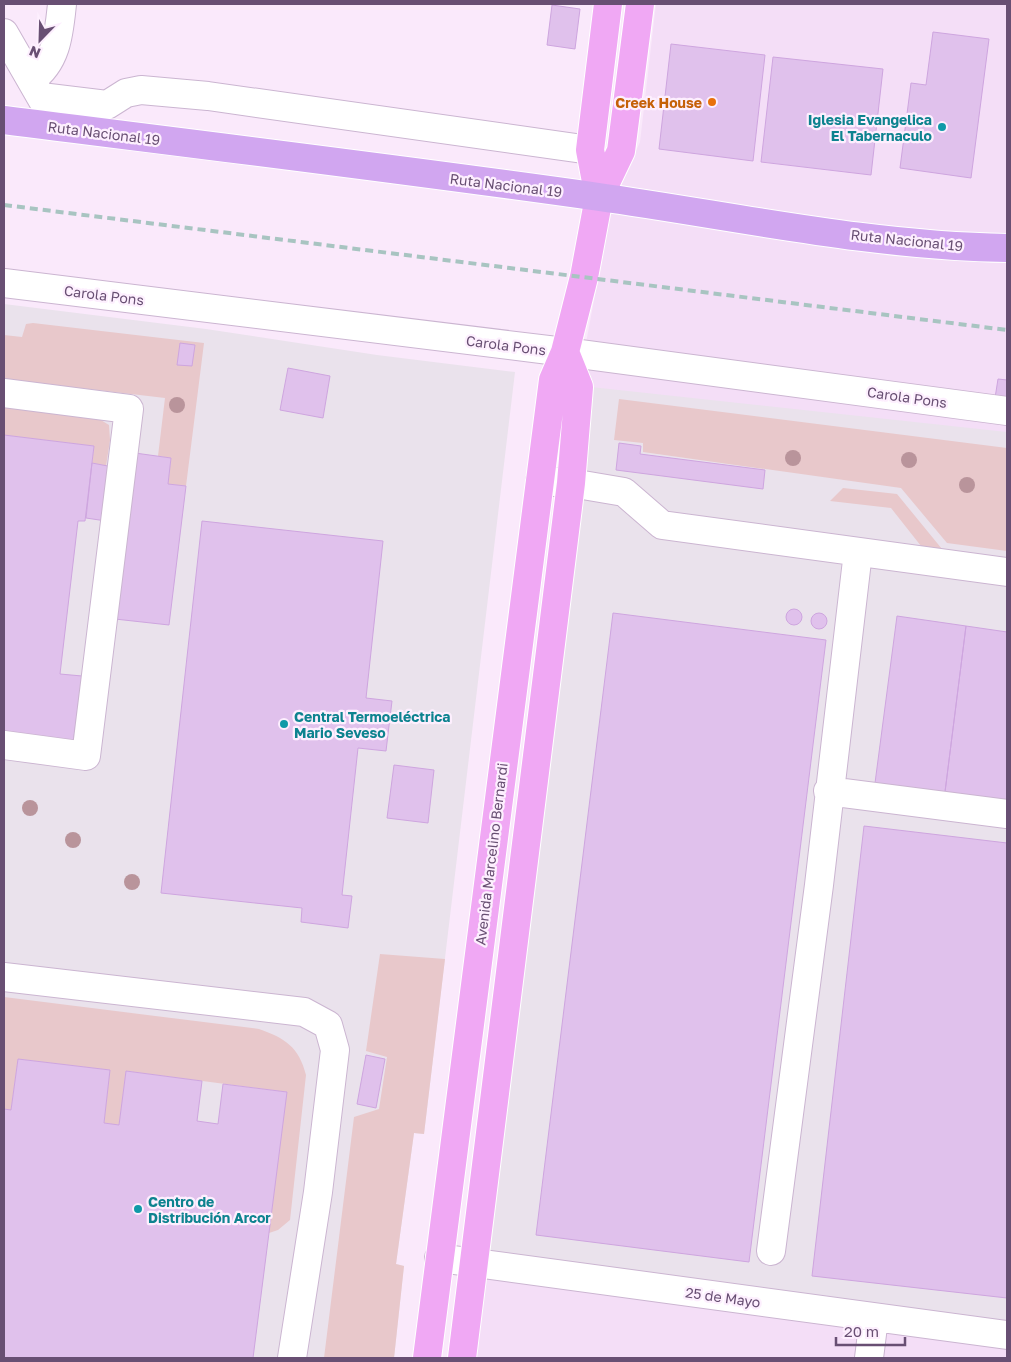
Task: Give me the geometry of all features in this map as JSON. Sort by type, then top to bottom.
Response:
[{"type":"highway","name":"Ruta Nacional 19","points":[[4,120],[599,197],[827,232],[927,244],[1007,248]]},
{"type":"main road","points":[[599,197],[590,150],[608,4]]},
{"type":"main road","points":[[599,197],[621,151],[640,4]]},
{"type":"main road","name":"Avenida Marcelino Bernardi","points":[[427,1358],[553,380],[565,352],[584,277],[599,197]]},
{"type":"main road","points":[[462,1358],[571,483],[579,387],[565,352]]},
{"type":"street","points":[[36,89],[40,74],[54,54],[62,4]]},
{"type":"street","points":[[4,33],[58,127]]},
{"type":"street","points":[[36,89],[106,105],[126,93],[141,90],[208,96],[590,150]]},
{"type":"street","name":"Carola Pons","points":[[4,283],[565,352],[1007,411]]},
{"type":"street","points":[[4,393],[129,409],[86,756],[4,745]]},
{"type":"street","points":[[540,480],[624,492],[662,525],[1007,572]]},
{"type":"street","points":[[771,1251],[819,885],[828,791],[858,552]]},
{"type":"street","points":[[828,791],[1007,814]]},
{"type":"street","points":[[4,977],[304,1012],[328,1025],[335,1050],[318,1192],[292,1358]]},
{"type":"street","name":"25 de Mayo","points":[[439,1258],[1007,1335]]},
{"type":"street","points":[[869,1358],[874,1318]]},
{"type":"shaded area","points":[[656,4],[1007,4],[1007,1358],[454,1358],[582,364],[612,205],[640,142]]},
{"type":"shaded area","points":[[4,304],[206,329],[377,355],[515,372],[424,1134],[414,1133],[396,1264],[404,1266],[394,1358],[4,1358]]},
{"type":"shaded area","points":[[33,323],[204,343],[186,486],[168,484],[171,458],[158,456],[165,398],[4,379],[4,335],[22,337],[26,324]]},
{"type":"shaded area","points":[[591,387],[1007,432],[1007,1325],[474,1257]]},
{"type":"shaded area","points":[[619,399],[1007,448],[1007,551],[947,543],[901,488],[643,452],[643,443],[614,440]]},
{"type":"shaded area","points":[[4,404],[96,417],[109,425],[110,440],[106,466],[92,463],[94,446],[4,435]]},
{"type":"shaded area","points":[[843,488],[897,494],[942,549],[921,546],[891,508],[830,501]]},
{"type":"shaded area","points":[[380,954],[445,959],[424,1134],[414,1133],[396,1264],[404,1266],[394,1358],[324,1358],[354,1117],[379,1109],[387,1057],[366,1051]]},
{"type":"shaded area","points":[[4,997],[259,1029],[276,1036],[290,1045],[299,1057],[306,1075],[290,1220],[278,1230],[269,1233],[286,1092],[126,1071],[119,1125],[104,1123],[110,1070],[18,1059],[11,1110],[4,1109]]},
{"type":"building","points":[[552,5],[580,9],[575,49],[547,45]]},
{"type":"building","name":"Iglesia Evangelica El Tabernaculo","points":[[933,32],[989,39],[971,178],[900,168],[911,83],[926,85]]},
{"type":"building","name":"Creek House","points":[[671,44],[765,55],[753,161],[659,149]]},
{"type":"building","points":[[773,57],[883,69],[871,175],[761,162]]},
{"type":"building","points":[[180,343],[195,345],[192,366],[177,365]]},
{"type":"building","points":[[288,368],[330,376],[323,418],[280,410]]},
{"type":"building","points":[[998,379],[1007,380],[1007,400],[995,398]]},
{"type":"building","points":[[4,435],[94,446],[85,521],[78,521],[60,674],[82,676],[73,745],[4,736]]},
{"type":"building","points":[[619,443],[641,446],[640,454],[765,470],[763,489],[616,470]]},
{"type":"building","points":[[135,453],[171,458],[168,484],[186,486],[169,625],[115,619]]},
{"type":"building","points":[[92,463],[113,467],[106,521],[86,518]]},
{"type":"building","name":"Central Termoeléctrica Mario Seveso","points":[[202,521],[383,541],[366,698],[392,701],[386,751],[358,748],[342,895],[352,896],[348,928],[301,922],[302,908],[161,893]]},
{"type":"building","points":[[791,609],[797,609],[802,614],[800,623],[791,625],[786,620],[786,614]]},
{"type":"building","points":[[613,613],[826,640],[749,1262],[536,1235]]},
{"type":"building","points":[[816,613],[822,613],[827,618],[825,627],[816,629],[811,624],[811,618]]},
{"type":"building","points":[[897,616],[966,626],[945,792],[875,783]]},
{"type":"building","points":[[966,626],[1007,632],[1007,800],[945,792]]},
{"type":"building","points":[[394,765],[434,770],[428,823],[387,818]]},
{"type":"building","points":[[864,826],[1007,843],[1007,1298],[812,1276]]},
{"type":"building","points":[[366,1055],[385,1059],[376,1108],[357,1104]]},
{"type":"building","name":"Centro de Distribución Arcor","points":[[18,1059],[110,1070],[104,1123],[119,1125],[126,1071],[202,1081],[197,1121],[218,1124],[223,1084],[287,1092],[253,1358],[4,1358],[4,1109],[11,1110]]},
{"type":"railway","points":[[4,205],[1007,330]]},
{"type":"place","name":"Creek House","points":[[712,102]]},
{"type":"place","name":"Iglesia Evangelica El Tabernaculo","points":[[942,127]]},
{"type":"place","name":"Central Termoeléctrica Mario Seveso","points":[[284,724]]},
{"type":"place","name":"Centro de Distribución Arcor","points":[[138,1209]]}]
